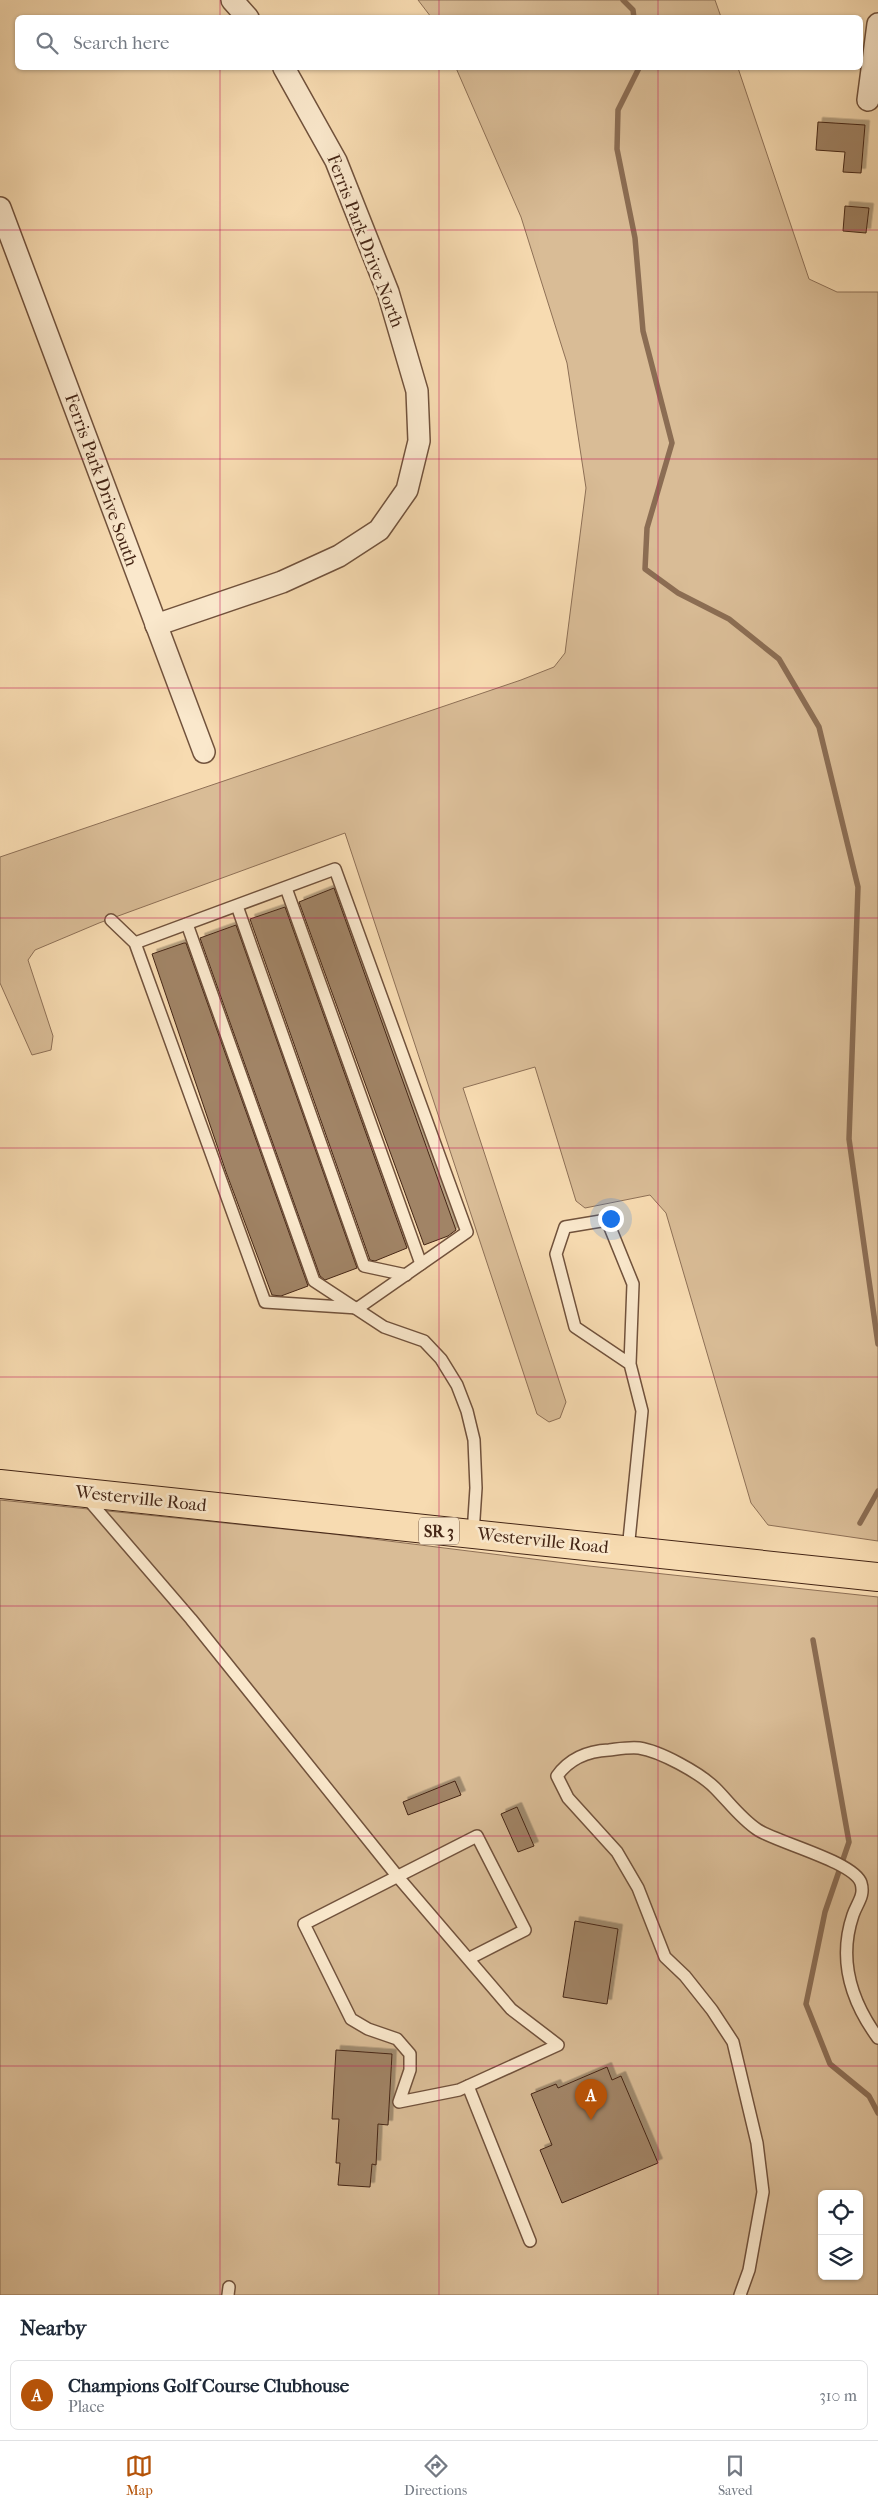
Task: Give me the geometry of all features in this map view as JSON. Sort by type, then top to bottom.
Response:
[{"type":"main road","name":"Westerville Road","points":[[0,1484],[878,1577]]},
{"type":"street","points":[[232,0],[245,15]]},
{"type":"street","points":[[868,100],[878,24]]},
{"type":"street","name":"Ferris Park Drive North","points":[[156,625],[282,582],[339,556],[379,530],[407,490],[420,441],[417,391],[388,292],[336,162],[285,70]]},
{"type":"street","name":"Ferris Park Drive South","points":[[0,208],[204,752]]},
{"type":"lane","points":[[111,920],[135,944],[265,1302],[358,1308],[466,1232],[335,869],[135,944]]},
{"type":"lane","points":[[286,888],[421,1264]]},
{"type":"lane","points":[[237,906],[364,1266],[406,1275]]},
{"type":"lane","points":[[187,924],[314,1281],[384,1326],[424,1341],[441,1359],[457,1385],[467,1411],[474,1440],[476,1488],[473,1534]]},
{"type":"lane","points":[[628,1550],[642,1411],[630,1364],[633,1284],[607,1220],[565,1227],[556,1254],[575,1327],[630,1364]]},
{"type":"lane","points":[[82,1493],[191,1619],[398,1877],[470,1958],[511,2009],[558,2044],[459,2090],[400,2102],[410,2070],[410,2054],[398,2040],[368,2029],[351,2019],[304,1924],[398,1877],[477,1836],[525,1930],[470,1958]]},
{"type":"lane","points":[[740,2295],[749,2270],[762,2192],[757,2143],[733,2042],[712,2010],[665,1957],[638,1888],[617,1852],[568,1798],[557,1776],[564,1766],[593,1751],[640,1748],[680,1763],[714,1786],[743,1818],[759,1831],[850,1870],[861,1883],[862,1897],[854,1914],[846,1943],[850,1988],[863,2018],[878,2038]]},
{"type":"lane","points":[[468,2086],[530,2241]]},
{"type":"shaded area","points":[[418,0],[715,0],[720,15],[429,15]]},
{"type":"shaded area","points":[[457,70],[739,70],[809,279],[837,292],[878,292],[878,1541],[768,1525],[751,1503],[666,1213],[650,1195],[585,1208],[576,1201],[535,1067],[463,1088],[566,1402],[560,1418],[549,1422],[537,1414],[345,833],[99,923],[35,950],[28,960],[53,1036],[51,1050],[32,1055],[0,983],[0,857],[521,680],[554,667],[565,653],[586,488],[567,363],[521,217]]},
{"type":"shaded area","points":[[0,1500],[332,1534],[589,1566],[878,1597],[878,2295],[0,2295]]},
{"type":"building","points":[[818,122],[865,125],[861,173],[843,172],[845,152],[816,150]]},
{"type":"building","points":[[845,206],[869,208],[866,233],[843,231]]},
{"type":"building","points":[[334,888],[456,1230],[448,1236],[424,1245],[299,902]]},
{"type":"building","points":[[285,907],[407,1248],[375,1261],[370,1260],[250,919]]},
{"type":"building","points":[[236,925],[357,1268],[325,1280],[320,1276],[200,938]]},
{"type":"building","points":[[186,943],[308,1286],[281,1296],[272,1295],[226,1172],[152,954]]},
{"type":"building","points":[[455,1781],[461,1795],[408,1815],[403,1802]]},
{"type":"building","points":[[517,1807],[534,1846],[518,1852],[501,1814]]},
{"type":"building","points":[[575,1921],[618,1929],[607,2004],[563,1997]]},
{"type":"building","points":[[336,2050],[392,2054],[388,2125],[378,2124],[376,2165],[372,2164],[370,2187],[338,2185],[340,2163],[336,2163],[339,2119],[332,2119]]},
{"type":"building","points":[[607,2067],[612,2080],[621,2076],[658,2163],[562,2203],[540,2150],[552,2145],[531,2094],[556,2084],[558,2088]]},
{"type":"waterway","points":[[623,0],[633,10],[634,15]]},
{"type":"waterway","points":[[638,70],[618,110],[617,149],[635,238],[643,331],[672,443],[647,528],[645,569],[678,593],[729,619],[779,659],[819,727],[858,887],[849,1139],[878,1344]]},
{"type":"waterway","points":[[860,1523],[878,1491]]},
{"type":"waterway","points":[[813,1640],[849,1842],[825,1912],[806,2004],[830,2064],[869,2096],[878,2113]]},
{"type":"place","name":"Champions Golf Course Clubhouse","points":[[591,2120]]}]
